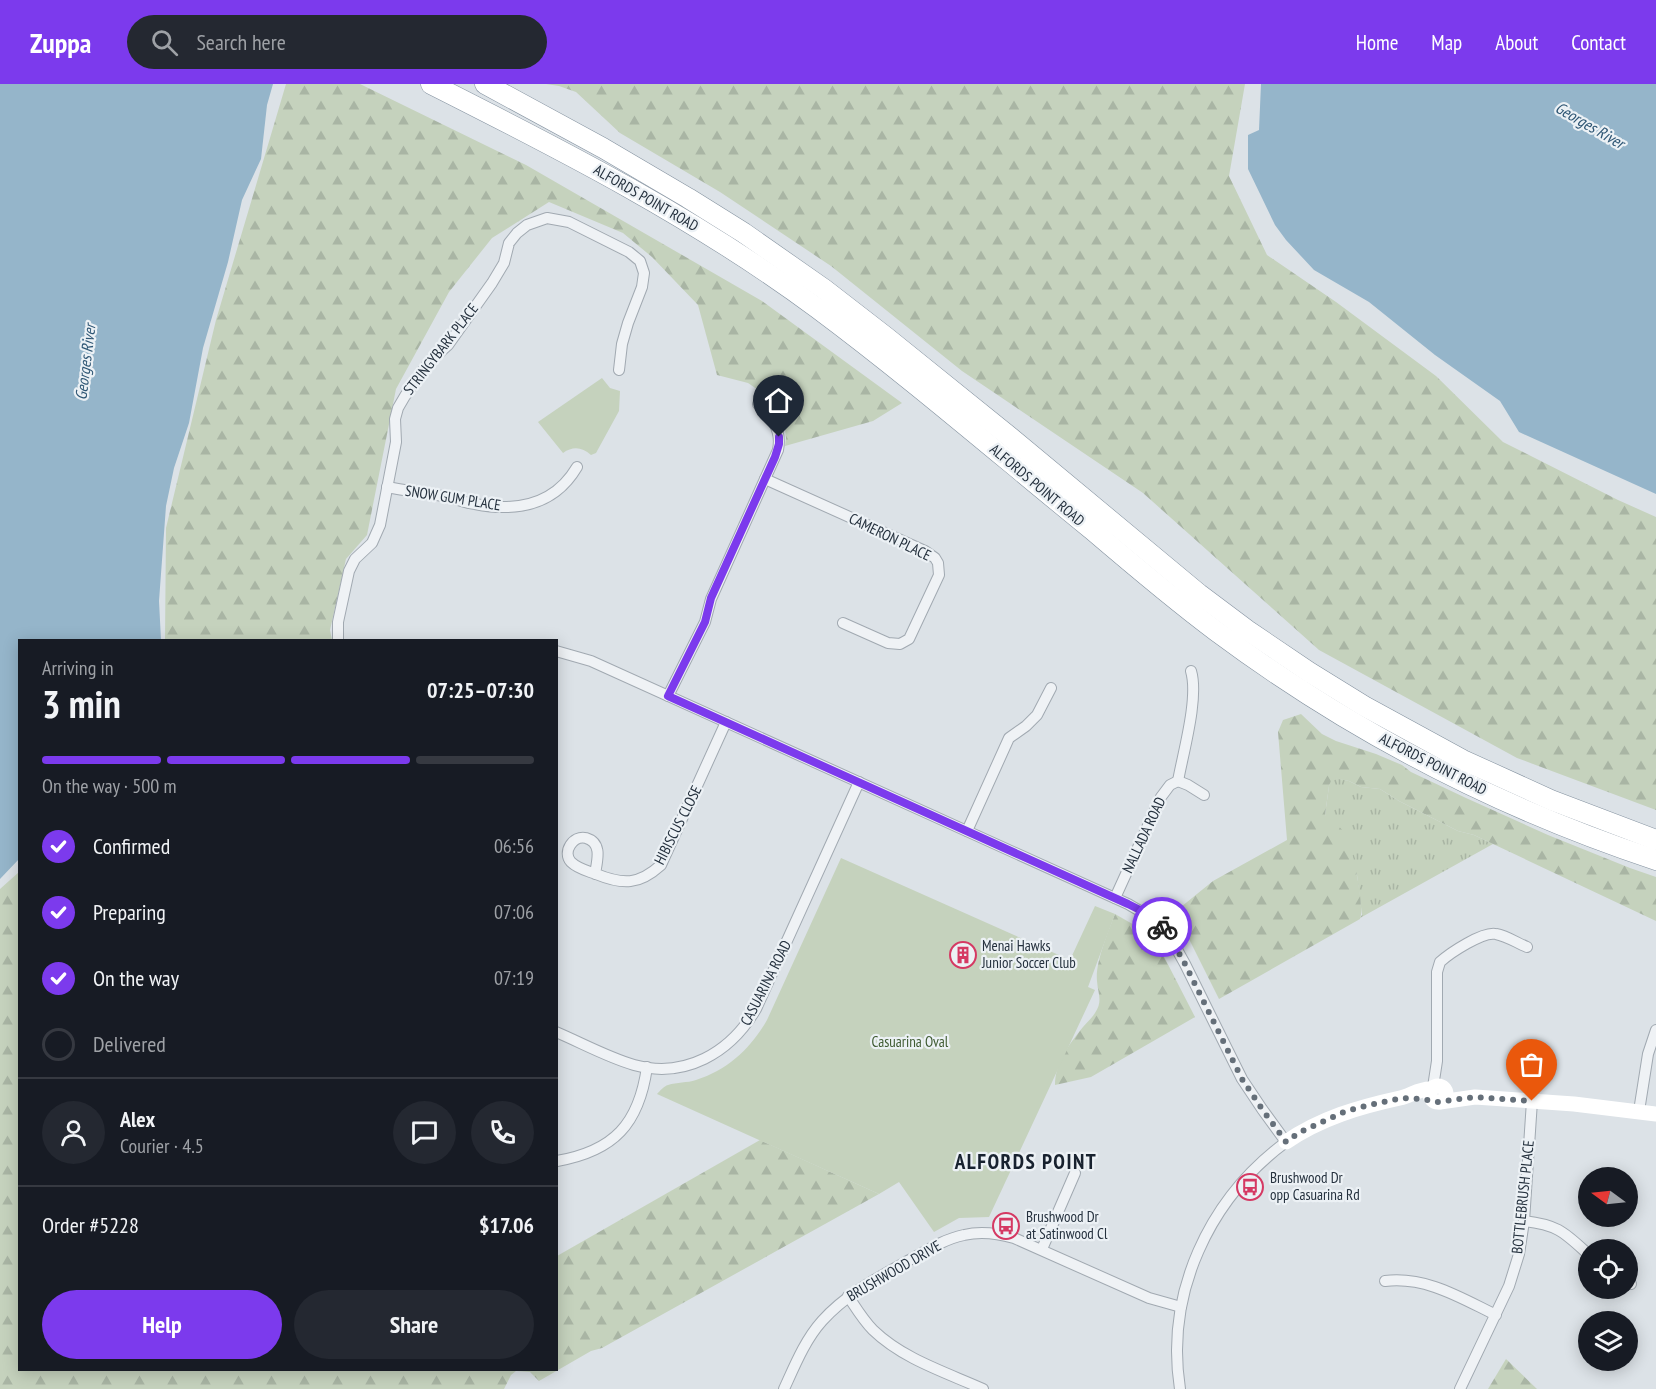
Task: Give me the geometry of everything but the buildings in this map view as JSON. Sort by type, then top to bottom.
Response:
[{"type":"highway","name":"ALFORDS POINT ROAD","points":[[431,84],[647,198],[716,239],[783,284],[879,355],[1184,607],[1249,655],[1308,694],[1419,759],[1490,794],[1598,839],[1656,860]]},
{"type":"highway","name":"ALFORDS POINT ROAD","points":[[492,88],[669,186],[735,227],[814,282],[902,350],[1199,594],[1309,672],[1364,706],[1463,760],[1575,810],[1656,840]]},
{"type":"street","name":"STRINGYBARK PLACE","points":[[338,639],[338,622],[349,571],[355,560],[369,547],[380,525],[396,442],[396,413],[401,402],[429,362],[444,350],[453,338],[498,274],[513,238],[527,225],[547,218],[569,222],[629,252],[640,261],[644,273],[642,288],[622,344],[619,370]]},
{"type":"street","points":[[668,696],[705,622],[711,598],[778,450],[778,429],[774,421],[758,404]]},
{"type":"street","name":"SNOW GUM PLACE","points":[[387,487],[485,506],[516,507],[549,497],[563,486],[576,467]]},
{"type":"street","name":"CAMERON PLACE","points":[[765,479],[925,551],[938,563],[937,580],[912,634],[905,642],[888,643],[843,623]]},
{"type":"street","points":[[558,652],[591,661],[1115,898],[1152,918],[1170,937],[1242,1079],[1286,1142]]},
{"type":"street","name":"NALLADA ROAD","points":[[1115,898],[1161,797],[1170,785],[1178,781],[1190,716],[1193,686],[1191,671]]},
{"type":"street","points":[[967,831],[1009,738],[1037,715],[1051,688]]},
{"type":"street","name":"HIBISCUS CLOSE","points":[[596,874],[611,880],[628,882],[646,877],[661,865],[726,722]]},
{"type":"street","points":[[1178,781],[1204,795]]},
{"type":"street","name":"CASUARINA ROAD","points":[[558,1033],[622,1060],[647,1067],[678,1067],[701,1061],[722,1049],[741,1032],[761,998],[859,782]]},
{"type":"street","points":[[1437,1092],[1437,972],[1440,962],[1480,937],[1491,933],[1502,935],[1527,947]]},
{"type":"street","points":[[1639,1111],[1648,1054],[1656,1030]]},
{"type":"street","points":[[558,1161],[588,1153],[602,1146],[622,1130],[640,1103],[647,1067]]},
{"type":"street","points":[[1180,1389],[1177,1344],[1181,1307],[1190,1271],[1200,1245],[1226,1202],[1246,1177],[1300,1132],[1346,1111],[1375,1103],[1437,1092],[1656,1114]]},
{"type":"street","name":"BOTTLEBRUSH PLACE","points":[[1460,1389],[1496,1315],[1517,1262],[1524,1221],[1532,1101]]},
{"type":"street","points":[[1042,1249],[1076,1173]]},
{"type":"street","points":[[1524,1221],[1558,1229],[1578,1246]]},
{"type":"street","name":"BRUSHWOOD DRIVE","points":[[784,1389],[814,1330],[848,1296],[933,1247],[966,1235],[1001,1234],[1014,1238],[1149,1298],[1181,1307]]},
{"type":"street","points":[[1385,1281],[1404,1280],[1424,1283],[1496,1315]]},
{"type":"street","points":[[848,1296],[868,1324],[891,1344],[920,1361],[983,1389]]},
{"type":"green space","points":[[286,84],[360,84],[526,165],[762,301],[902,403],[873,421],[785,446],[783,407],[748,383],[717,375],[698,305],[652,257],[623,233],[549,202],[492,238],[449,292],[396,389],[367,535],[346,559],[330,630],[332,639],[165,639],[166,528],[216,320]]},
{"type":"green space","points":[[546,84],[1245,84],[1229,176],[1267,255],[1336,302],[1436,376],[1503,442],[1656,517],[1656,810],[1517,758],[1319,650],[1143,493],[962,371],[831,266],[720,192],[620,133],[576,92]]},
{"type":"green space","points":[[602,378],[610,388],[620,391],[619,411],[596,453],[591,455],[577,448],[563,453],[538,422]]},
{"type":"green space","points":[[1301,714],[1322,734],[1336,741],[1402,765],[1411,772],[1548,835],[1656,877],[1656,921],[1474,835],[1458,831],[1380,789],[1361,787],[1349,781],[1332,778],[1325,815],[1341,828],[1348,839],[1360,892],[1360,919],[1219,999],[1188,937],[1171,915],[1213,881],[1287,840],[1278,732],[1283,720]]},
{"type":"green space","points":[[1331,777],[1349,781],[1361,787],[1380,789],[1458,831],[1474,835],[1493,844],[1360,918],[1362,915],[1357,875],[1325,815]]},
{"type":"green space","name":"Casuarina Oval","points":[[841,858],[1070,960],[1095,906],[1115,914],[1088,987],[1095,990],[989,1217],[959,1218],[934,1232],[899,1182],[879,1194],[657,1094],[675,1083],[689,1082],[708,1076],[738,1057],[754,1040],[767,1020]]},
{"type":"green space","points":[[18,873],[18,1371],[516,1371],[511,1375],[504,1389],[0,1389],[0,889]]},
{"type":"green space","points":[[1115,914],[1143,930],[1158,945],[1195,1017],[1091,1077],[1055,1085],[1064,1054],[1099,1005],[1098,965]]},
{"type":"green space","points":[[760,1140],[879,1194],[602,1348],[591,1351],[558,1370],[558,1255]]},
{"type":"green space","points":[[1506,1359],[1537,1389],[1488,1389]]},
{"type":"green space","points":[[516,1371],[556,1371],[539,1381],[530,1372]]},
{"type":"water","name":"Georges River","points":[[0,84],[273,84],[267,105],[261,159],[242,200],[228,262],[203,348],[189,423],[174,468],[166,506],[159,601],[161,639],[18,639],[18,860],[0,879]]},
{"type":"water","name":"Georges River","points":[[1261,84],[1656,84],[1656,494],[1519,432],[1500,401],[1435,355],[1369,302],[1314,270],[1275,225],[1248,169],[1248,135],[1259,130]]},
{"type":"way so far","points":[[1162,927],[1185,964],[1242,1079],[1286,1142],[1300,1132],[1346,1111],[1402,1098],[1437,1102],[1475,1097],[1532,1101]]},
{"type":"place","name":"Menai Hawks Junior Soccer Club","points":[[963,955]]},
{"type":"place","name":"Brushwood Dr opp Casuarina Rd","points":[[1250,1187]]},
{"type":"place","name":"Brushwood Dr at Satinwood Cl","points":[[1006,1226]]},
{"type":"district","name":"ALFORDS POINT","points":[[1026,1162]]},
{"type":"route","points":[[779,437],[778,450],[711,598],[705,622],[668,696],[1128,904],[1144,912],[1162,927]]}]
